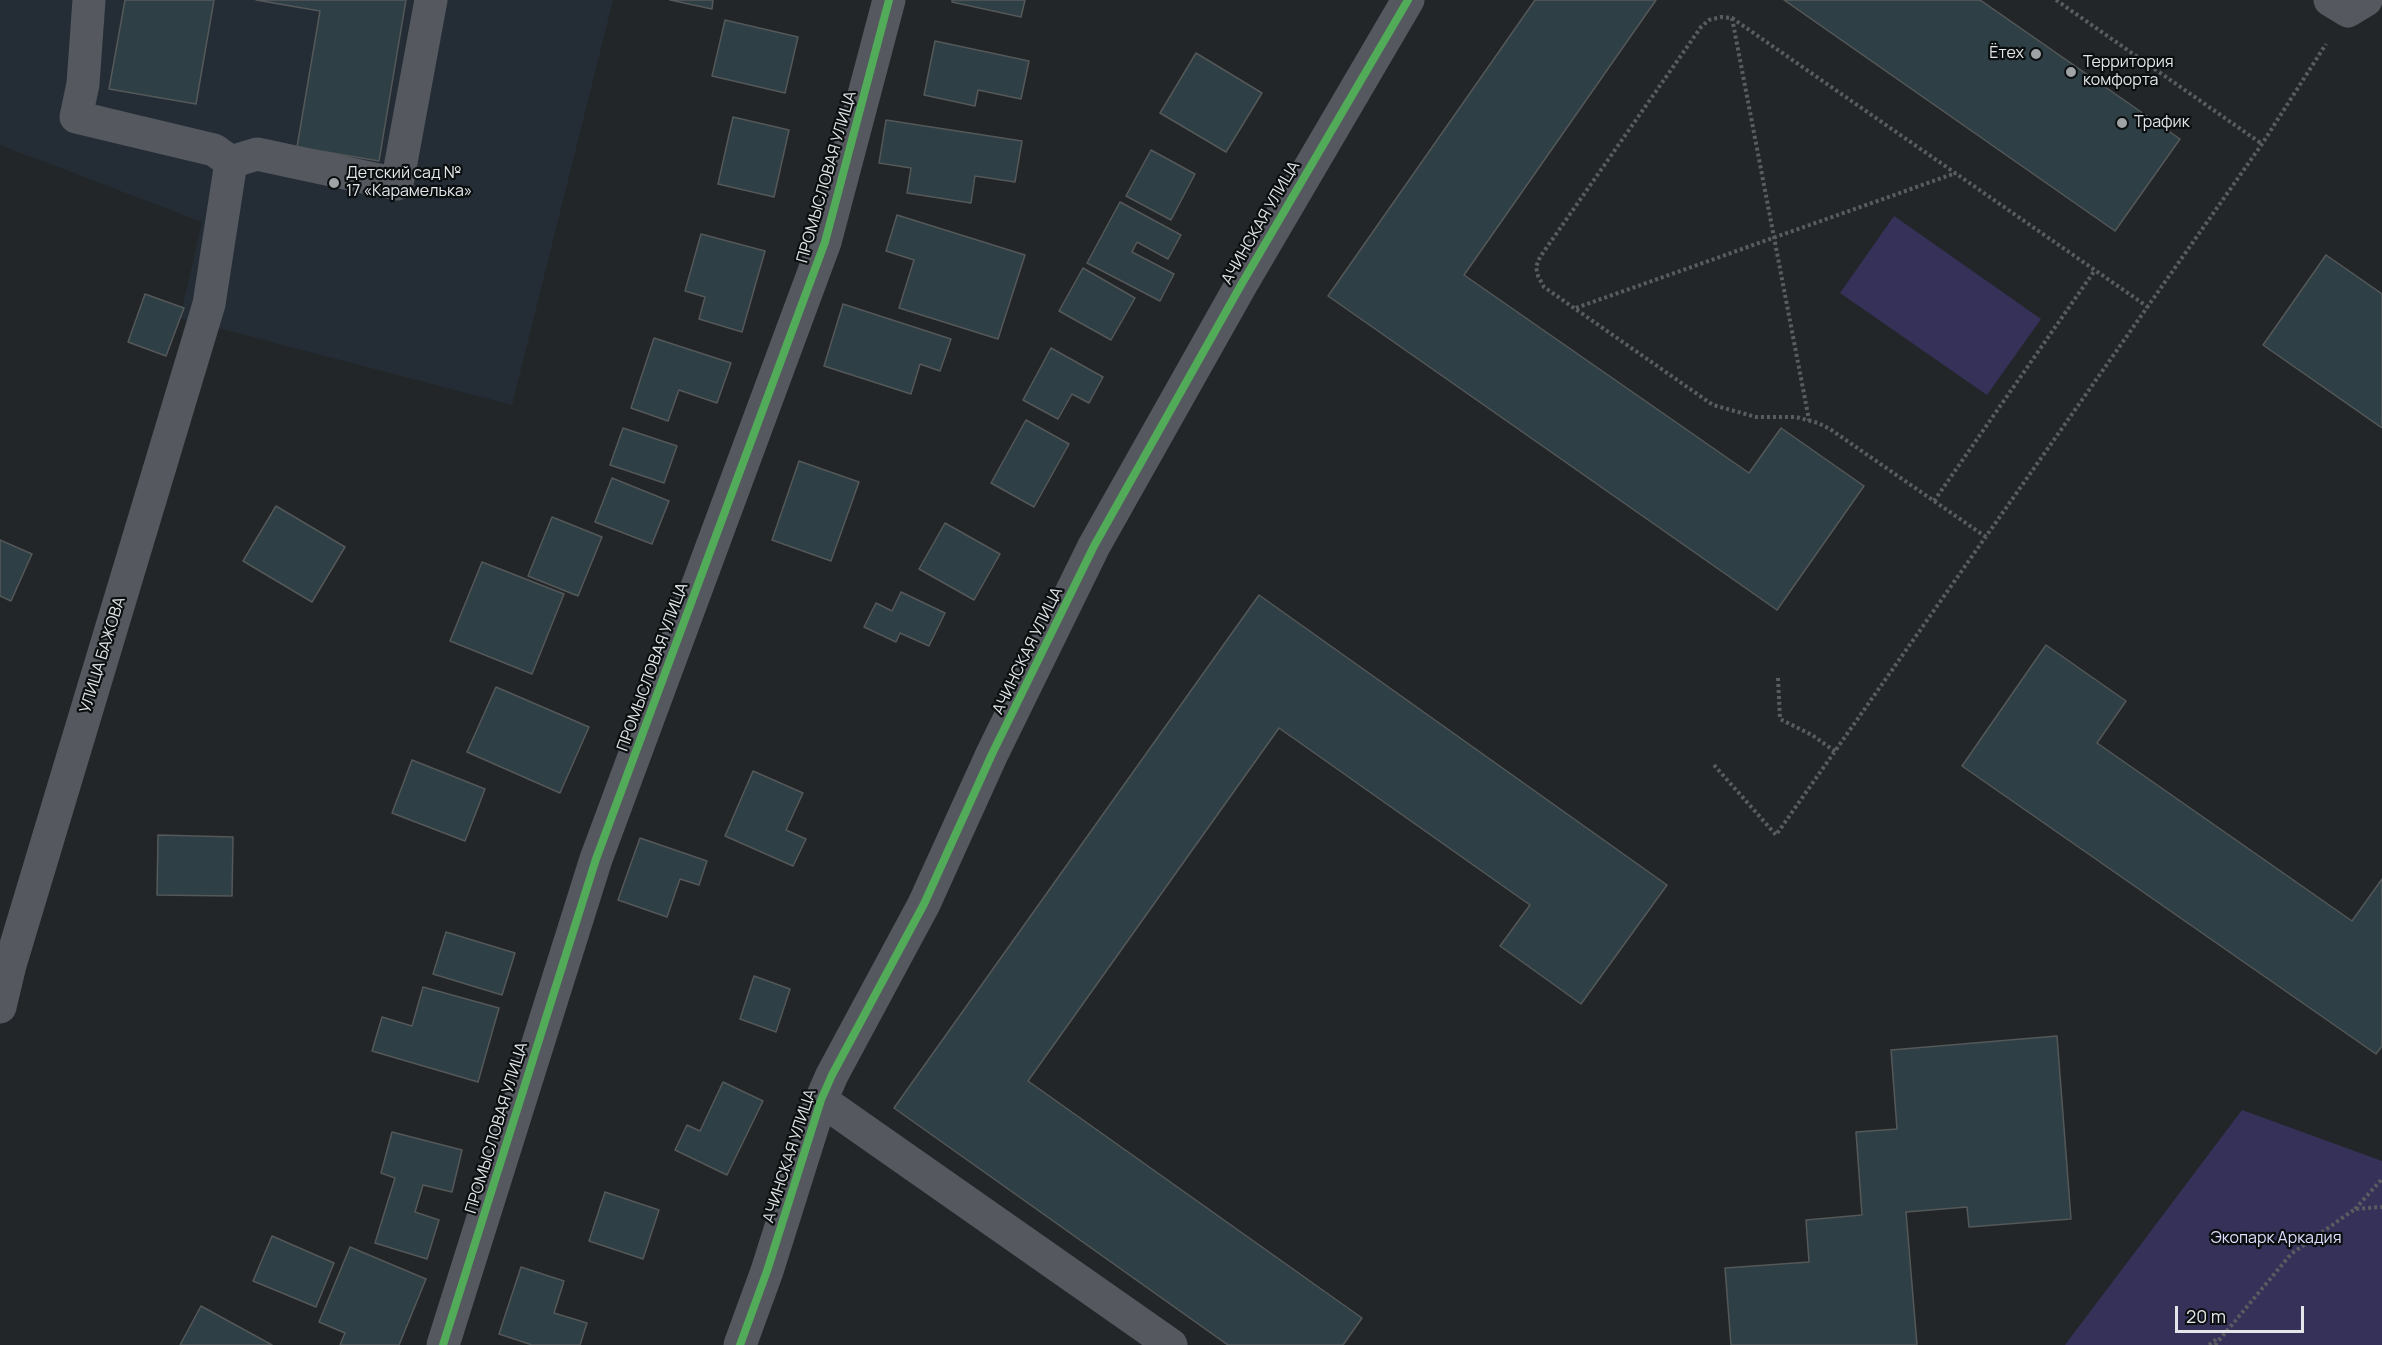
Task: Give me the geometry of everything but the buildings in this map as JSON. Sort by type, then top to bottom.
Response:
[{"type":"street","points":[[89,0],[83,84],[76,117],[214,150],[231,162],[257,154],[397,184],[431,0]]},
{"type":"street","name":"ПРОМЫСЛОВАЯ УЛИЦА","points":[[444,1345],[596,859],[825,242],[889,0]]},
{"type":"street","name":"АЧИНСКАЯ УЛИЦА","points":[[740,1345],[767,1271],[820,1100],[924,904],[992,754],[1094,546],[1241,285],[1408,0]]},
{"type":"street","name":"УЛИЦА БАЖОВА","points":[[0,1007],[10,965],[209,304],[231,162]]},
{"type":"street","points":[[820,1100],[1171,1345]]},
{"type":"path","points":[[2056,0],[2262,144]]},
{"type":"path","points":[[1714,765],[1776,835],[2262,144],[2348,4]]},
{"type":"path","points":[[1986,537],[1830,429],[1809,420],[1756,417],[1713,405],[1544,286],[1538,276],[1536,267],[1540,257],[1701,27],[1710,20],[1721,17],[1732,18],[2148,307]]},
{"type":"path","points":[[1732,18],[1809,420]]},
{"type":"path","points":[[1575,308],[1956,173]]},
{"type":"path","points":[[1934,501],[2095,270]]},
{"type":"path","points":[[1778,678],[1780,719],[1812,735],[1836,752]]},
{"type":"path","points":[[2209,1345],[2221,1335],[2291,1254],[2355,1209],[2382,1179]]},
{"type":"path","points":[[2355,1209],[2382,1207]]},
{"type":"path","points":[[2215,1345],[2221,1335]]},
{"type":"shaded area","name":"Детский сад № 17 «Карамелька»","points":[[0,0],[613,0],[512,405],[180,318],[202,222],[0,145]]},
{"type":"green space","points":[[1894,216],[2041,319],[1987,395],[1840,293]]},
{"type":"green space","name":"Экопарк Аркадия","points":[[2242,1110],[2382,1161],[2382,1345],[2065,1345]]},
{"type":"cycle path","points":[[443,1345],[596,859],[825,242],[889,0]]},
{"type":"cycle path","points":[[740,1345],[767,1271],[821,1100],[832,1075],[924,904],[992,754],[1094,546],[1241,285],[1408,0]]},
{"type":"place","name":"Ётех","points":[[2036,54]]},
{"type":"place","name":"Территория комфорта","points":[[2071,72]]},
{"type":"place","name":"Трафик","points":[[2122,123]]},
{"type":"place","name":"Детский сад № 17 «Карамелька»","points":[[334,183]]}]
